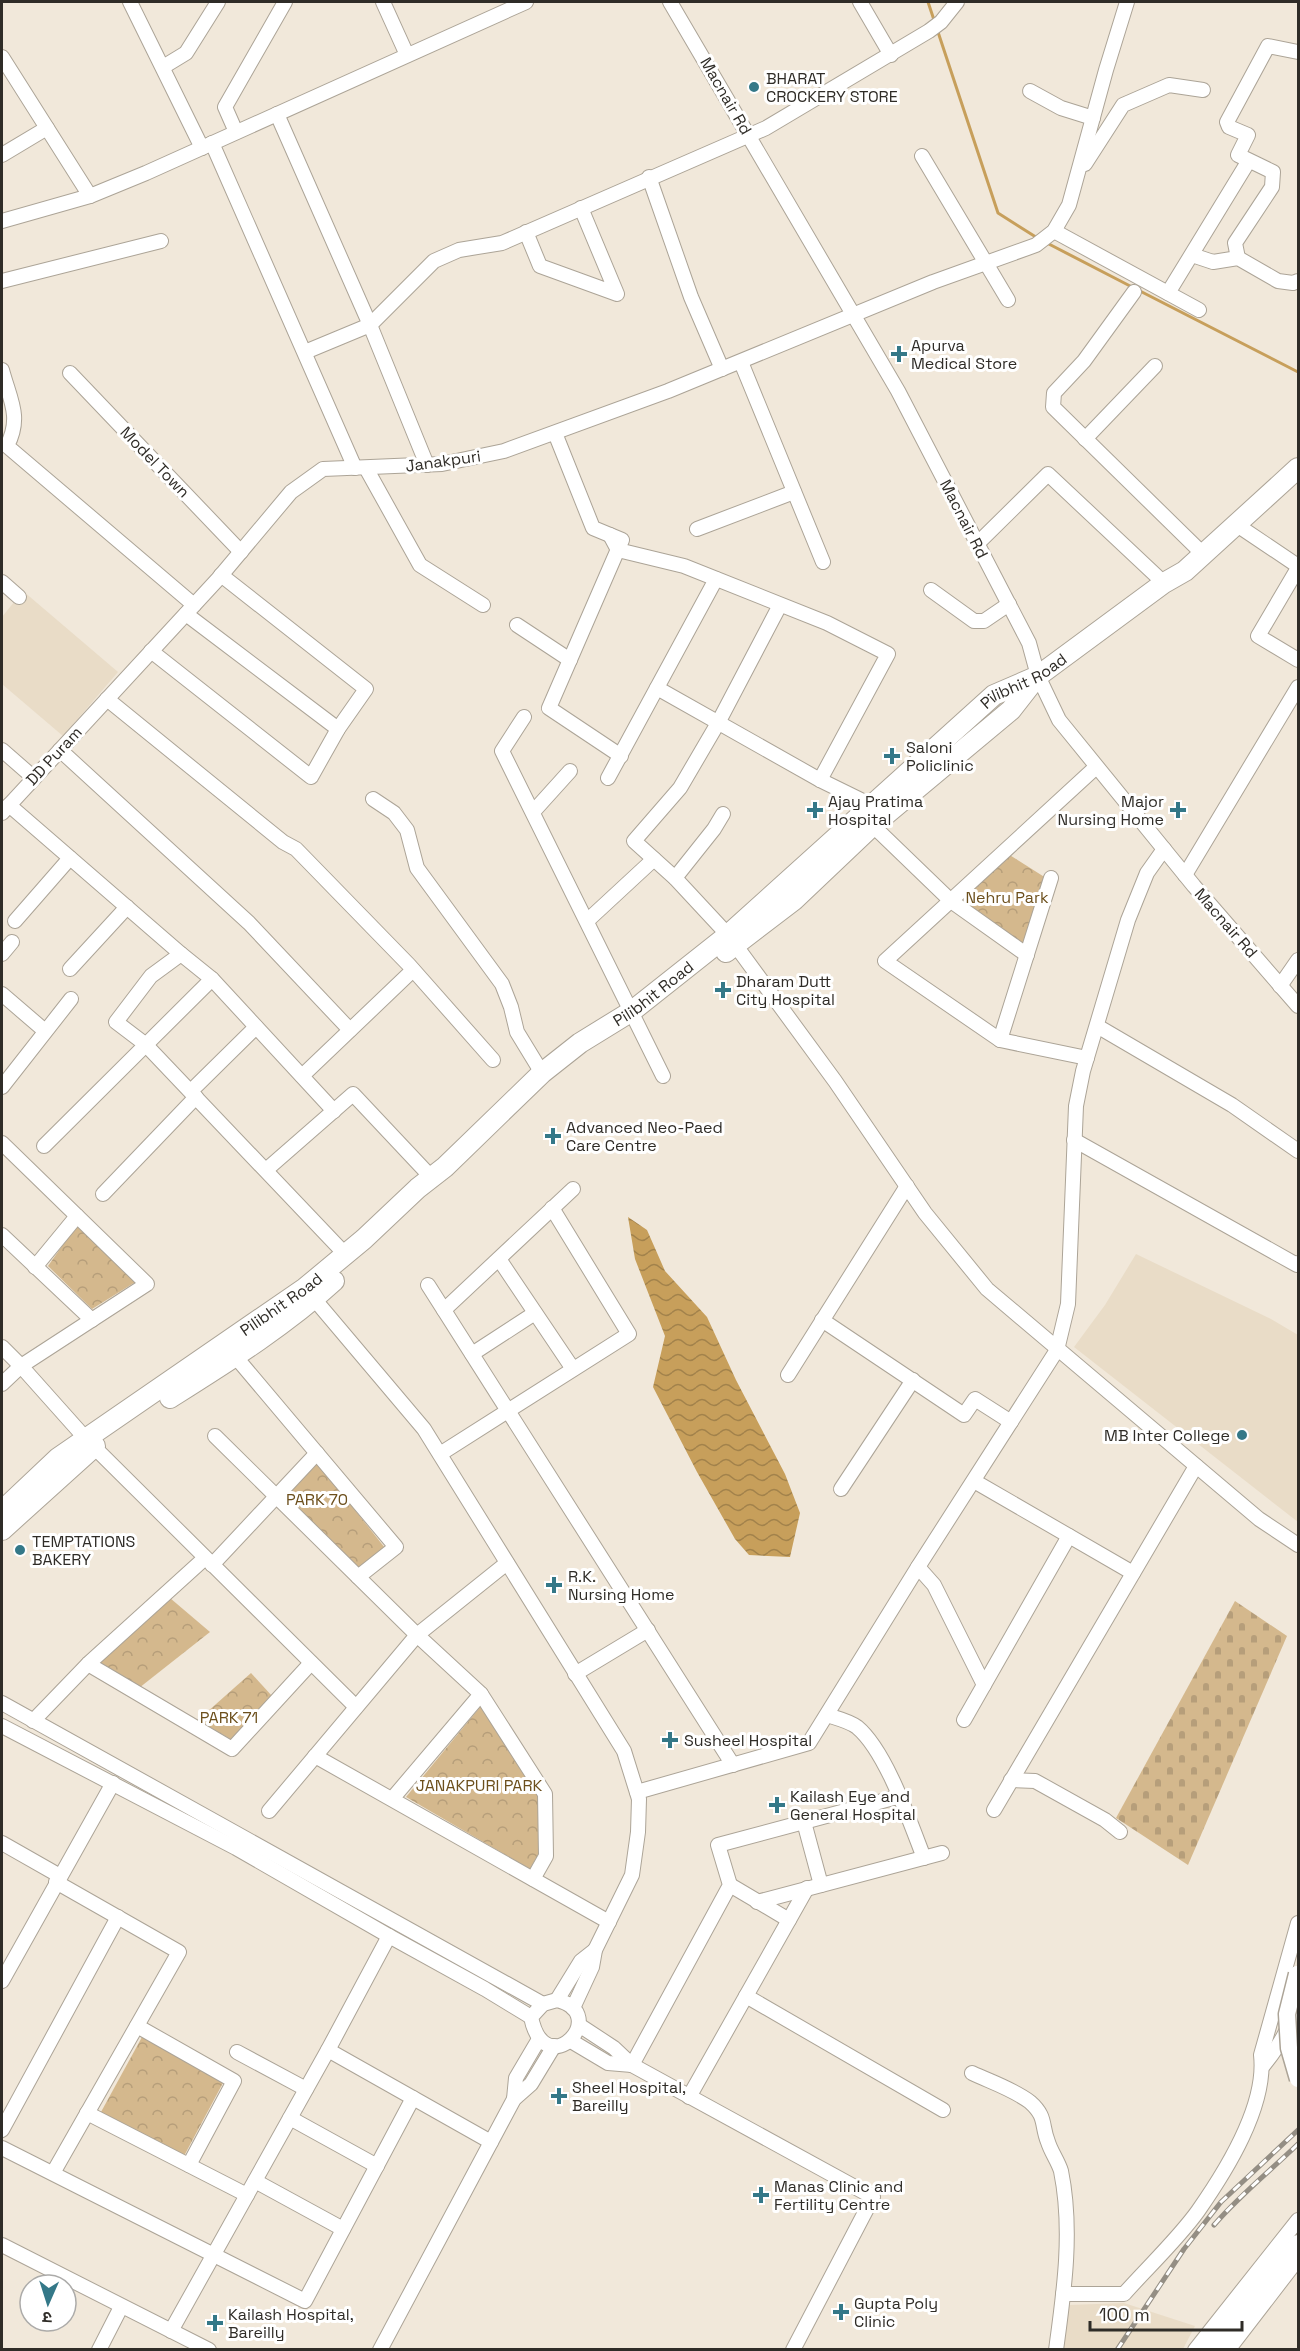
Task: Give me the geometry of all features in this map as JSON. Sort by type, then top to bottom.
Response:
[{"type":"highway","name":"Pilibhit Road","points":[[2,1512],[58,1458],[90,1443],[310,1294],[345,1254],[432,1178],[542,1073],[580,1043],[634,1015],[732,940],[869,816],[1011,710],[1038,676],[1164,583],[1185,571],[1299,468]]},
{"type":"highway","points":[[310,1294],[552,1081],[634,1015]]},
{"type":"highway","points":[[2,1530],[90,1443]]},
{"type":"main road","points":[[1299,1967],[1287,2014],[1289,2048],[1299,2079]]},
{"type":"main road","points":[[1212,2349],[1293,2258],[1299,2243]]},
{"type":"street","points":[[130,2],[207,145],[361,468],[420,565],[483,605]]},
{"type":"street","points":[[163,67],[186,53],[218,2]]},
{"type":"street","points":[[236,132],[225,107],[285,2]]},
{"type":"street","points":[[383,2],[408,55]]},
{"type":"street","points":[[2,221],[90,196],[526,2]]},
{"type":"street","name":"Macnair Rd","points":[[670,2],[898,391],[1029,643],[1038,676],[1059,720],[1095,768],[1299,1006]]},
{"type":"street","points":[[860,2],[891,55]]},
{"type":"street","points":[[305,352],[370,325],[434,261],[459,250],[502,243],[649,177],[766,128],[929,32],[941,22],[957,2]]},
{"type":"street","points":[[1128,2],[1069,205],[1046,238],[1168,293],[1199,310]]},
{"type":"street","points":[[1238,258],[1235,243],[1272,188],[1273,172],[1248,162],[1238,155],[1248,135],[1229,127],[1227,122],[1268,46],[1299,52]]},
{"type":"street","points":[[2,57],[90,196]]},
{"type":"street","points":[[1080,165],[1087,164],[1097,144],[1123,105],[1169,85],[1203,90]]},
{"type":"street","points":[[1030,91],[1061,108],[1093,118]]},
{"type":"street","points":[[277,114],[370,325],[427,465]]},
{"type":"street","points":[[2,155],[47,128]]},
{"type":"street","points":[[922,156],[1008,300]]},
{"type":"street","points":[[1168,293],[1248,162]]},
{"type":"street","points":[[649,177],[691,297],[722,369]]},
{"type":"street","points":[[526,232],[540,266],[617,294],[581,208]]},
{"type":"street","name":"Janakpuri","points":[[107,699],[190,610],[291,492],[323,469],[427,465],[504,451],[741,362],[1046,238]]},
{"type":"street","points":[[2,281],[161,241]]},
{"type":"street","points":[[1191,255],[1213,262],[1238,258],[1278,281],[1293,283],[1299,281]]},
{"type":"street","points":[[1134,292],[1084,361],[1054,393],[1053,407],[1204,555]]},
{"type":"street","points":[[741,362],[823,562]]},
{"type":"street","points":[[1085,438],[1155,366]]},
{"type":"street","points":[[2,370],[16,421],[14,432],[7,446],[190,610],[338,729]]},
{"type":"street","name":"Model Town","points":[[70,373],[241,552]]},
{"type":"street","points":[[555,433],[593,528],[622,540],[549,708],[621,756]]},
{"type":"street","points":[[977,544],[1048,474],[1164,583]]},
{"type":"street","points":[[697,529],[794,492]]},
{"type":"street","points":[[1237,525],[1299,567],[1258,636],[1299,660]]},
{"type":"street","points":[[618,550],[684,566],[827,622],[888,654],[820,780]]},
{"type":"street","points":[[152,651],[311,777],[338,729],[366,689],[221,575]]},
{"type":"street","points":[[608,778],[716,579]]},
{"type":"street","points":[[2,582],[19,597]]},
{"type":"street","points":[[932,590],[974,621],[984,621],[1009,604]]},
{"type":"street","points":[[780,605],[718,723],[680,788],[634,841],[675,878],[732,940],[835,1081],[926,1214],[987,1290],[1259,1519],[1299,1545]]},
{"type":"street","points":[[517,625],[570,660]]},
{"type":"street","points":[[1185,875],[1299,687]]},
{"type":"street","points":[[657,688],[820,780],[869,816],[951,901],[1027,955]]},
{"type":"street","points":[[107,699],[283,842],[296,849],[413,970],[494,1060]]},
{"type":"street","name":"DD Puram","points":[[5,809],[107,699]]},
{"type":"street","points":[[524,717],[502,751],[663,1076]]},
{"type":"street","points":[[2,750],[34,778]]},
{"type":"street","points":[[60,750],[249,923],[350,1030]]},
{"type":"street","points":[[1087,1058],[1000,1040],[885,961],[1095,768]]},
{"type":"street","points":[[533,812],[570,771]]},
{"type":"street","points":[[373,799],[394,813],[407,830],[417,868],[502,984],[511,1006],[517,1032],[542,1073]]},
{"type":"street","points":[[5,809],[70,858],[212,979],[334,1111]]},
{"type":"street","points":[[675,878],[723,814]]},
{"type":"street","points":[[637,1792],[809,1743],[918,1567],[1058,1350],[1068,1304],[1076,1106],[1087,1058],[1128,920],[1147,873],[1164,849]]},
{"type":"street","points":[[15,921],[70,858]]},
{"type":"street","points":[[587,921],[654,859]]},
{"type":"street","points":[[1000,1040],[1051,878]]},
{"type":"street","points":[[70,969],[127,907]]},
{"type":"street","points":[[2,954],[12,942]]},
{"type":"street","points":[[181,954],[151,976],[116,1022],[145,1044],[345,1254]]},
{"type":"street","points":[[1280,986],[1299,960]]},
{"type":"street","points":[[302,1076],[413,970]]},
{"type":"street","points":[[44,1146],[212,979]]},
{"type":"street","points":[[2,994],[45,1032]]},
{"type":"street","points":[[2,1087],[71,999]]},
{"type":"street","points":[[1096,1026],[1232,1105],[1299,1150]]},
{"type":"street","points":[[103,1194],[256,1027]]},
{"type":"street","points":[[266,1170],[353,1094],[432,1178]]},
{"type":"street","points":[[1074,1140],[1297,1265],[1299,1263]]},
{"type":"street","points":[[2,1144],[147,1284],[21,1366],[2,1384]]},
{"type":"street","points":[[788,1374],[907,1186]]},
{"type":"street","points":[[444,1310],[573,1189]]},
{"type":"street","points":[[440,1454],[629,1334],[552,1208]]},
{"type":"street","points":[[35,1267],[77,1216]]},
{"type":"street","points":[[2,1235],[92,1320]]},
{"type":"street","points":[[499,1259],[573,1369]]},
{"type":"street","points":[[428,1285],[733,1765]]},
{"type":"street","points":[[310,1294],[424,1429],[624,1751],[639,1799],[638,1832],[632,1875],[595,1950],[592,1967],[573,2008]]},
{"type":"street","points":[[472,1354],[536,1313]]},
{"type":"street","points":[[822,1320],[964,1414],[975,1399],[1011,1422]]},
{"type":"street","points":[[2,1347],[90,1443],[356,1707]]},
{"type":"street","points":[[230,1350],[396,1547],[358,1577]]},
{"type":"street","points":[[841,1489],[913,1380]]},
{"type":"street","points":[[215,1436],[417,1635],[481,1694],[545,1794],[546,1856],[533,1879]]},
{"type":"street","points":[[33,1720],[88,1664],[209,1562],[317,1453]]},
{"type":"street","points":[[994,1810],[1196,1466]]},
{"type":"street","points":[[974,1480],[1133,1573]]},
{"type":"street","points":[[964,1720],[1069,1536]]},
{"type":"street","points":[[269,1811],[417,1635],[507,1563]]},
{"type":"street","points":[[918,1567],[934,1585],[984,1685]]},
{"type":"street","points":[[575,1674],[648,1630]]},
{"type":"street","points":[[88,1664],[232,1749],[311,1663]]},
{"type":"street","points":[[392,1799],[481,1694]]},
{"type":"street","points":[[2,1703],[543,2004]]},
{"type":"street","points":[[827,1715],[855,1726],[869,1739],[900,1796],[924,1858]]},
{"type":"street","points":[[2,1726],[236,1848],[485,1989],[531,2017],[538,2039],[546,2044],[554,2046],[571,2041],[577,2034],[578,2016],[566,2002],[557,2000],[543,2004],[531,2017]]},
{"type":"street","points":[[315,1756],[609,1922]]},
{"type":"street","points":[[1011,1780],[1035,1781],[1105,1820],[1120,1832]]},
{"type":"street","points":[[2,1981],[113,1783]]},
{"type":"street","points":[[789,1920],[730,1885],[718,1845],[900,1796]]},
{"type":"street","points":[[804,1822],[821,1885]]},
{"type":"street","points":[[2,1843],[118,1917],[179,1952],[53,2173]]},
{"type":"street","points":[[758,1902],[942,1853]]},
{"type":"street","points":[[632,2066],[730,1885]]},
{"type":"street","points":[[689,2097],[807,1888]]},
{"type":"street","points":[[2,2130],[118,1917]]},
{"type":"street","points":[[1063,2294],[1124,2294],[1197,2212],[1241,2139],[1258,2093],[1262,2067],[1261,2055],[1299,1923]]},
{"type":"street","points":[[171,2331],[389,1936]]},
{"type":"street","points":[[557,2000],[581,1961],[595,1950]]},
{"type":"street","points":[[746,1996],[943,2110]]},
{"type":"street","points":[[1262,2067],[1278,2048],[1299,2002]]},
{"type":"street","points":[[579,2025],[614,2048],[632,2066],[873,2197],[793,2349]]},
{"type":"street","points":[[136,2026],[234,2081],[189,2165]]},
{"type":"street","points":[[514,2099],[516,2078],[538,2039]]},
{"type":"street","points":[[571,2041],[608,2062],[632,2066]]},
{"type":"street","points":[[380,2349],[514,2099],[531,2084],[554,2046]]},
{"type":"street","points":[[1262,2067],[1299,2046]]},
{"type":"street","points":[[328,2050],[490,2142]]},
{"type":"street","points":[[237,2052],[306,2089]]},
{"type":"street","points":[[972,2073],[1013,2091],[1030,2102],[1044,2118],[1047,2141],[1060,2169],[1066,2208],[1063,2294],[1056,2349]]},
{"type":"street","points":[[2,2148],[214,2253],[305,2301],[413,2098]]},
{"type":"street","points":[[87,2113],[247,2194]]},
{"type":"street","points":[[290,2118],[377,2166]]},
{"type":"street","points":[[255,2181],[344,2229]]},
{"type":"street","points":[[1195,2349],[1299,2220]]},
{"type":"street","points":[[2,2245],[121,2307],[209,2349]]},
{"type":"street","points":[[1228,2349],[1293,2258]]},
{"type":"street","points":[[99,2349],[121,2307]]},
{"type":"shaded area","points":[[23,591],[118,672],[63,736],[2,684],[2,617]]},
{"type":"shaded area","name":"MB Inter College","points":[[1136,1254],[1271,1319],[1298,1335],[1298,1522],[1074,1347],[1105,1305]]},
{"type":"shaded area","points":[[1124,2303],[1195,2326],[1183,2349],[1063,2349],[1069,2305]]},
{"type":"green space","name":"Nehru Park","points":[[1008,854],[1046,878],[1024,947],[955,901]]},
{"type":"green space","points":[[79,1222],[137,1281],[92,1309],[48,1266]]},
{"type":"green space","name":"PARK 70","points":[[317,1462],[385,1548],[359,1572],[282,1495]]},
{"type":"green space","points":[[170,1598],[210,1632],[139,1688],[98,1663]]},
{"type":"green space","points":[[1235,1601],[1287,1636],[1188,1865],[1116,1818]]},
{"type":"green space","name":"PARK 71","points":[[251,1673],[272,1696],[232,1740],[198,1720]]},
{"type":"green space","name":"JANAKPURI PARK","points":[[481,1706],[534,1785],[540,1803],[540,1851],[530,1869],[406,1797]]},
{"type":"green space","points":[[142,2037],[224,2081],[184,2156],[101,2112]]},
{"type":"water","points":[[628,1217],[647,1230],[665,1271],[707,1317],[736,1380],[785,1474],[800,1513],[790,1557],[749,1555],[735,1539],[653,1387],[665,1336],[635,1259]]},
{"type":"waterway","points":[[928,2],[935,23]]},
{"type":"waterway","points":[[937,29],[998,213],[1039,239]]},
{"type":"waterway","points":[[1045,242],[1132,287]]},
{"type":"waterway","points":[[1138,290],[1298,372]]},
{"type":"railway","points":[[1117,2350],[1184,2249],[1221,2202],[1298,2130]]},
{"type":"railway","points":[[1214,2225],[1298,2144]]},
{"type":"place","name":"BHARAT CROCKERY STORE","points":[[754,87]]},
{"type":"place","name":"Apurva Medical Store","points":[[899,354]]},
{"type":"place","name":"Saloni Policlinic","points":[[892,756]]},
{"type":"place","name":"Ajay Pratima Hospital","points":[[815,810]]},
{"type":"place","name":"Major Nursing Home","points":[[1178,810]]},
{"type":"place","name":"Dharam Dutt City Hospital","points":[[723,990]]},
{"type":"place","name":"Advanced Neo-Paed Care Centre","points":[[553,1136]]},
{"type":"place","name":"MB Inter College","points":[[1242,1435]]},
{"type":"place","name":"TEMPTATIONS BAKERY","points":[[20,1550]]},
{"type":"place","name":"R.K. Nursing Home","points":[[554,1585]]},
{"type":"place","name":"Susheel Hospital","points":[[670,1740]]},
{"type":"place","name":"Kailash Eye and General Hospital","points":[[777,1805]]},
{"type":"place","name":"Sheel Hospital, Bareilly","points":[[559,2096]]},
{"type":"place","name":"Manas Clinic and Fertility Centre","points":[[761,2195]]},
{"type":"place","name":"Gupta Poly Clinic","points":[[841,2312]]},
{"type":"place","name":"Kailash Hospital, Bareilly","points":[[215,2323]]}]
